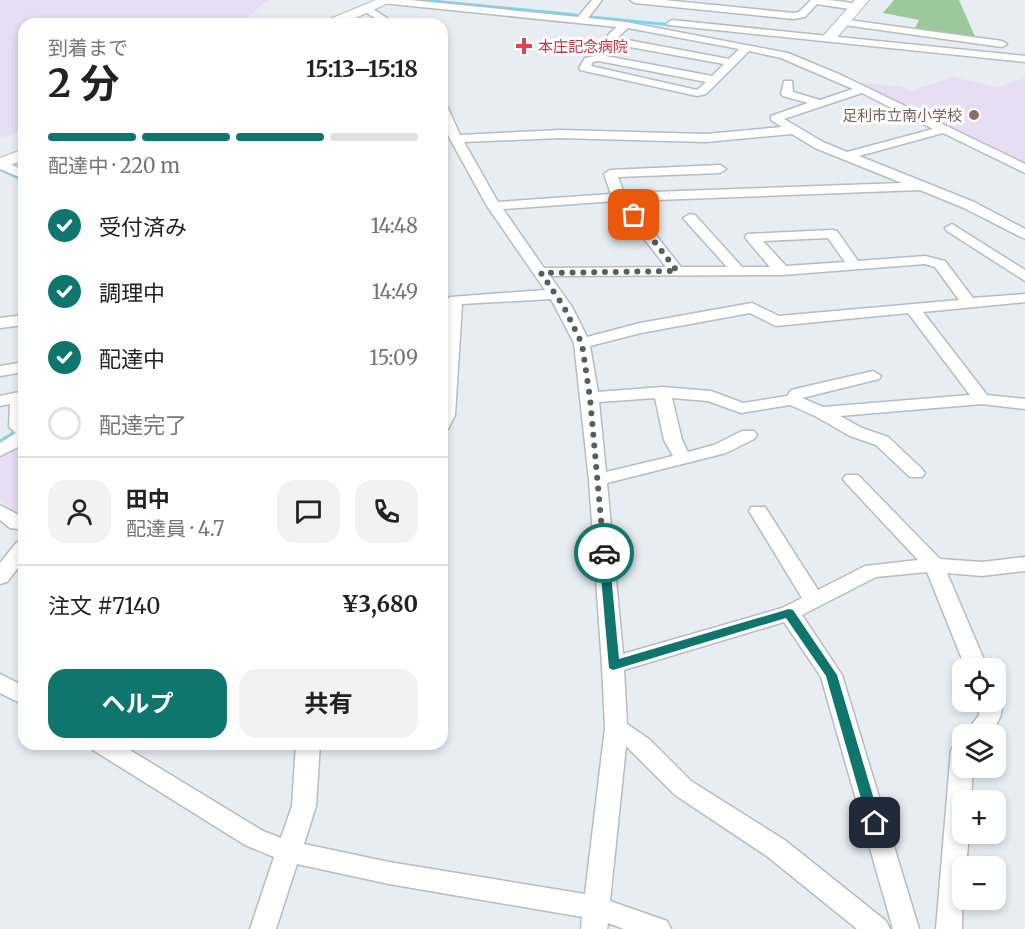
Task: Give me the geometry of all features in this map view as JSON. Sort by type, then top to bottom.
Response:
[{"type":"main road","points":[[345,18],[385,0]]},
{"type":"main road","points":[[829,38],[859,3]]},
{"type":"main road","points":[[0,164],[18,156]]},
{"type":"street","points":[[385,0],[746,30],[1021,58],[1017,46],[841,22]]},
{"type":"street","points":[[445,0],[479,2],[583,17],[747,47],[793,58],[946,129],[1025,169]]},
{"type":"street","points":[[583,17],[597,0]]},
{"type":"street","points":[[635,0],[707,4],[758,13],[799,16],[815,1],[859,3]]},
{"type":"street","points":[[746,30],[767,0]]},
{"type":"street","points":[[367,9],[381,18]]},
{"type":"street","points":[[599,58],[610,40],[626,25]]},
{"type":"street","points":[[610,40],[731,62]]},
{"type":"street","points":[[714,80],[599,58],[589,60],[584,68],[697,93],[702,92],[714,80],[731,62],[747,47]]},
{"type":"street","points":[[788,83],[787,94],[820,104]]},
{"type":"street","points":[[861,90],[775,118],[819,145],[990,215],[1025,235]]},
{"type":"street","points":[[448,121],[494,206],[555,294],[582,344],[598,480],[616,728],[595,919]]},
{"type":"street","points":[[846,156],[946,129]]},
{"type":"street","points":[[456,139],[560,134],[706,138],[793,130]]},
{"type":"street","points":[[0,164],[18,172]]},
{"type":"street","points":[[677,271],[619,197],[610,174],[720,169]]},
{"type":"street","points":[[494,206],[619,197],[922,186]]},
{"type":"street","points":[[690,218],[739,272]]},
{"type":"street","points":[[952,228],[1025,277]]},
{"type":"street","points":[[782,271],[752,237],[832,234],[854,265]]},
{"type":"street","points":[[541,273],[782,271],[925,260],[935,261],[945,268],[969,303]]},
{"type":"street","points":[[448,389],[455,300],[555,294]]},
{"type":"street","points":[[582,344],[640,328],[752,308],[776,321],[1025,298]]},
{"type":"street","points":[[913,309],[982,399]]},
{"type":"street","points":[[0,323],[18,321]]},
{"type":"street","points":[[0,371],[18,368]]},
{"type":"street","points":[[792,400],[797,394],[873,375]]},
{"type":"street","points":[[590,398],[662,392],[711,396],[741,408],[792,400],[821,412],[856,432],[882,441],[916,473]]},
{"type":"street","points":[[662,392],[673,440],[683,458]]},
{"type":"street","points":[[0,401],[18,398]]},
{"type":"street","points":[[821,412],[982,399],[1025,404]]},
{"type":"street","points":[[598,480],[720,449],[748,435]]},
{"type":"street","points":[[0,451],[18,440]]},
{"type":"street","points":[[852,479],[934,566],[972,658]]},
{"type":"street","points":[[0,511],[18,525]]},
{"type":"street","points":[[758,512],[814,600]]},
{"type":"street","points":[[0,577],[18,554]]},
{"type":"street","points":[[613,665],[789,613],[872,571],[934,566],[982,568],[1025,564]]},
{"type":"street","points":[[789,613],[831,675],[906,929]]},
{"type":"street","points":[[0,682],[18,693]]},
{"type":"street","points":[[616,728],[640,745],[683,788],[777,849],[877,929]]},
{"type":"street","points":[[111,750],[254,838],[287,851],[595,919],[658,929]]},
{"type":"street","points":[[263,929],[287,851],[304,807],[308,750]]},
{"type":"street","points":[[949,929],[961,778]]},
{"type":"shaded area","points":[[0,0],[270,0],[264,2],[248,18],[18,18],[18,132],[5,137],[0,136]]},
{"type":"shaded area","name":"足利市立南小学校","points":[[952,77],[998,87],[1025,78],[1025,165],[857,83],[899,86],[912,91]]},
{"type":"shaded area","points":[[18,443],[18,516],[0,500],[0,454]]},
{"type":"green space","points":[[894,0],[959,0],[976,39],[914,30],[919,20],[883,13]]},
{"type":"waterway","points":[[422,0],[576,15]]},
{"type":"waterway","points":[[591,17],[671,25]]},
{"type":"waterway","points":[[1,169],[18,177]]},
{"type":"waterway","points":[[0,442],[18,431]]},
{"type":"way so far","points":[[604,553],[590,398],[582,344],[564,307],[541,273],[677,271],[634,215]]},
{"type":"place","name":"本庄記念病院","points":[[524,46]]},
{"type":"place","name":"足利市立南小学校","points":[[974,115]]},
{"type":"route","points":[[604,553],[613,665],[789,613],[831,675],[875,823]]}]
